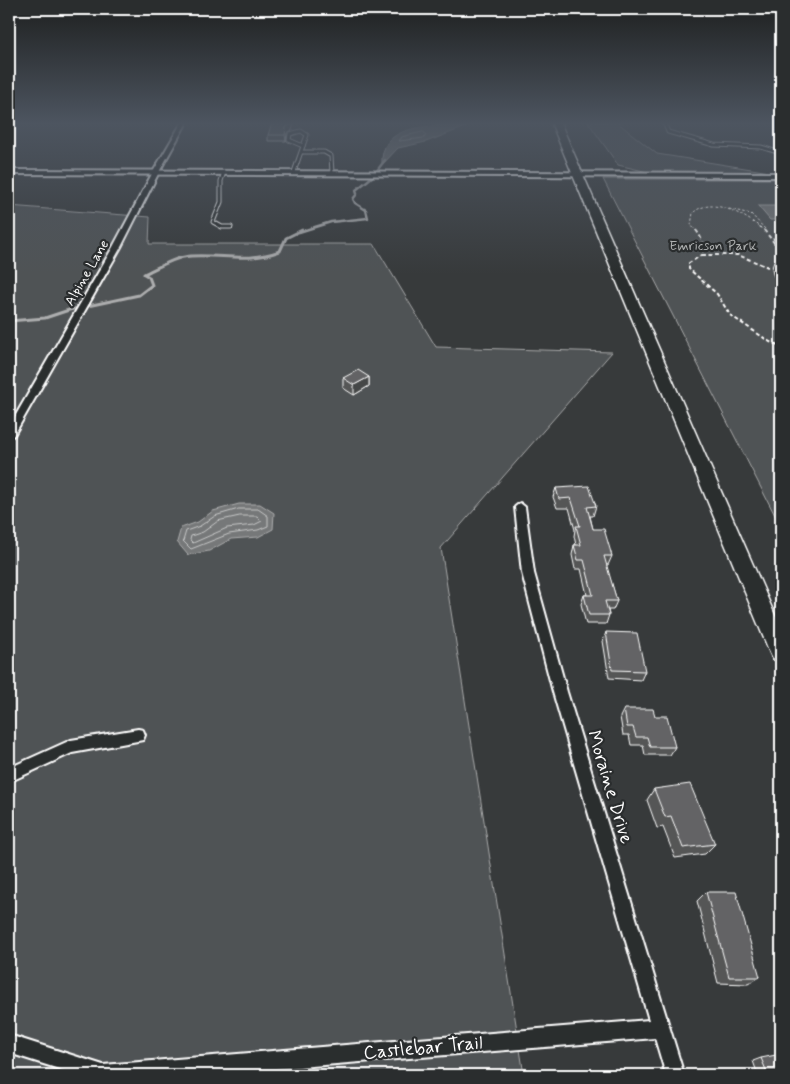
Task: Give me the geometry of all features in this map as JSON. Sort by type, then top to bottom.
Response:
[{"type":"main road","points":[[578,174],[781,653]]},
{"type":"street","name":"Alpine Lane","points":[[9,435],[117,247],[156,173]]},
{"type":"street","points":[[316,173],[781,175]]},
{"type":"street","name":"Moraine Drive","points":[[520,507],[528,573],[560,692],[675,1075]]},
{"type":"street","points":[[9,774],[71,747],[138,735]]},
{"type":"street","name":"Castlebar Trail","points":[[9,1044],[103,1074],[662,1028]]},
{"type":"lane","points":[[224,173],[221,185],[221,202],[213,222],[216,225],[231,228]]},
{"type":"lane","points":[[781,256],[777,258],[774,269],[774,273],[781,283]]},
{"type":"path","points":[[703,255],[702,238],[690,223],[695,208],[702,205],[751,214],[781,245]]},
{"type":"path","points":[[694,211],[704,206],[714,207],[750,220],[765,231],[781,252]]},
{"type":"path","points":[[774,269],[738,255],[703,255],[689,263],[689,270],[717,294],[730,315],[770,342],[781,346]]},
{"type":"green space","name":"Emricson Park","points":[[603,179],[781,179],[781,527]]},
{"type":"green space","points":[[9,206],[150,217],[149,244],[374,244],[436,347],[612,352],[441,548],[524,1075],[9,1075]]},
{"type":"water","points":[[758,206],[781,206],[781,220],[770,220]]},
{"type":"water","points":[[239,504],[260,504],[274,513],[273,529],[258,537],[231,539],[209,551],[188,555],[177,542],[181,528],[198,522],[213,511]]},
{"type":"building","points":[[358,370],[369,377],[354,385],[343,378]]},
{"type":"building","points":[[589,486],[596,506],[587,507],[593,529],[604,529],[612,556],[604,556],[617,601],[605,601],[609,615],[589,615],[584,595],[593,595],[584,560],[578,560],[574,545],[581,545],[576,526],[580,526],[571,498],[559,499],[556,488]]},
{"type":"building","points":[[606,632],[637,633],[645,671],[612,670]]},
{"type":"building","points":[[624,709],[653,709],[655,716],[667,716],[675,747],[650,747],[647,737],[636,737],[633,727],[627,727]]},
{"type":"building","points":[[690,784],[715,844],[683,848],[671,816],[665,817],[654,789]]},
{"type":"building","points":[[706,892],[736,892],[760,977],[729,977]]},
{"type":"building","points":[[781,1054],[781,1075],[768,1075],[761,1058]]},
{"type":"waterway","points":[[299,232],[331,222],[368,218],[366,210],[355,203],[353,199],[357,194],[356,190],[375,173]]},
{"type":"waterway","points":[[9,321],[45,318],[69,310],[139,295],[152,285],[149,277],[144,274],[173,260],[191,256],[257,257],[268,255],[280,251],[286,238],[302,230]]}]
